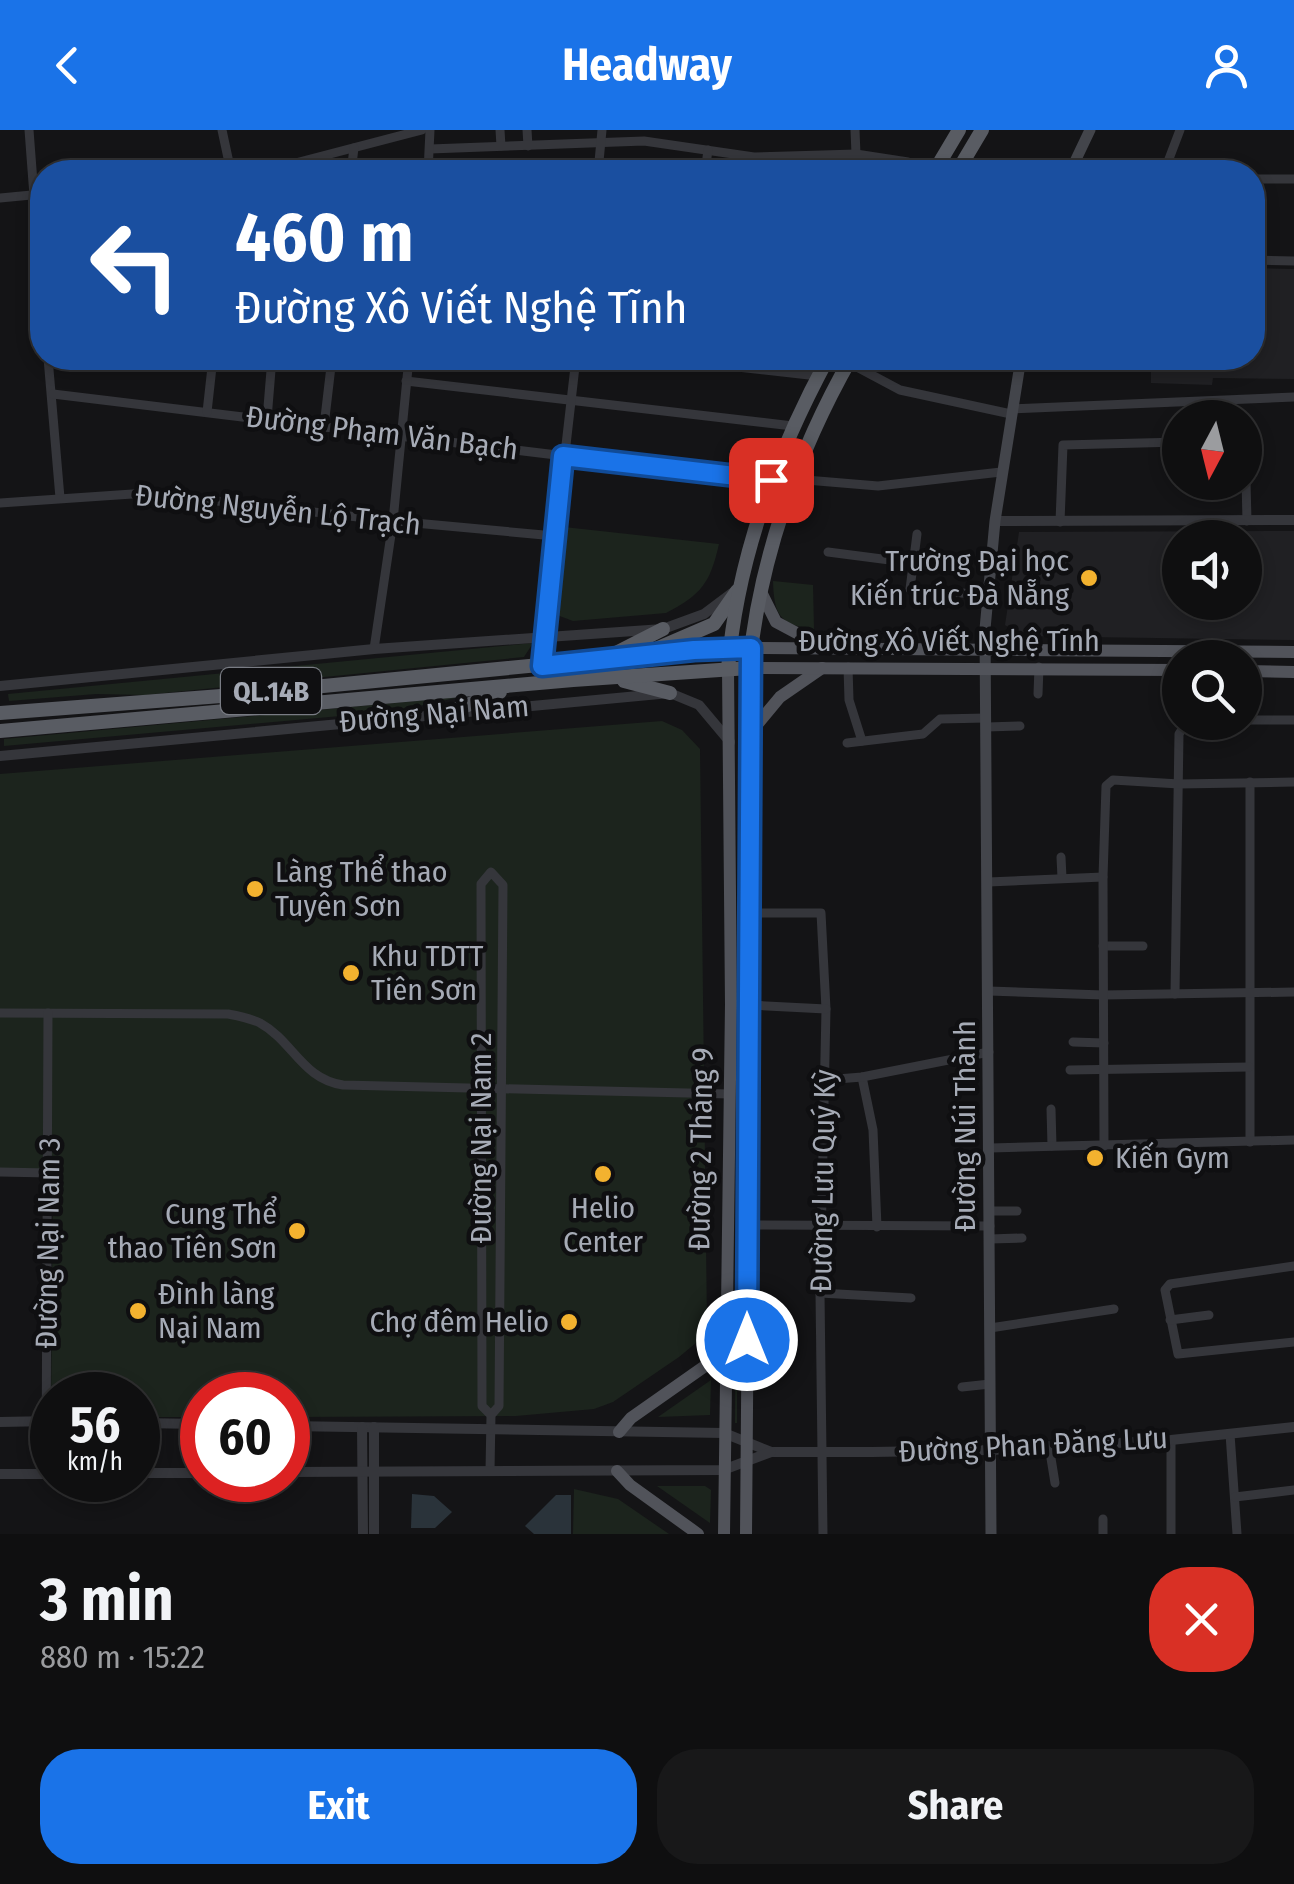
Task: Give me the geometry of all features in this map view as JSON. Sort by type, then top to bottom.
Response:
[{"type":"highway","points":[[941,160],[959,130]]},
{"type":"highway","points":[[964,160],[982,130]]},
{"type":"highway","points":[[728,668],[740,586],[771,480],[821,370]]},
{"type":"highway","points":[[749,668],[762,592],[794,479],[842,370]]},
{"type":"highway","points":[[639,656],[714,624],[740,586]]},
{"type":"highway","points":[[607,658],[663,629]]},
{"type":"highway","name":"Đường Xô Viết Nghệ Tĩnh","points":[[0,713],[751,648]]},
{"type":"highway","name":"Đường Xô Viết Nghệ Tĩnh","points":[[0,731],[749,668]]},
{"type":"highway","points":[[614,678],[670,693]]},
{"type":"highway","points":[[450,712],[516,686]]},
{"type":"main road","points":[[1076,160],[1090,130]]},
{"type":"main road","name":"Đường Núi Thành","points":[[991,1534],[985,648],[994,521],[1019,370]]},
{"type":"main road","points":[[762,592],[776,622],[823,647]]},
{"type":"main road","name":"Đường Xô Viết Nghệ Tĩnh","points":[[751,648],[1294,652]]},
{"type":"main road","name":"Đường 2 Tháng 9","points":[[724,1534],[730,1094],[728,668]]},
{"type":"main road","name":"Đường Xô Viết Nghệ Tĩnh","points":[[749,668],[1162,670]]},
{"type":"main road","name":"Đường 2 Tháng 9","points":[[746,1534],[752,913],[749,668]]},
{"type":"main road","points":[[750,733],[780,698],[823,668]]},
{"type":"main road","points":[[1262,671],[1294,672]]},
{"type":"main road","points":[[619,1432],[632,1418],[725,1352]]},
{"type":"main road","points":[[617,1470],[630,1486],[698,1534]]},
{"type":"street","points":[[28,130],[33,160]]},
{"type":"street","points":[[222,130],[228,160]]},
{"type":"street","points":[[318,160],[422,130]]},
{"type":"street","points":[[429,160],[430,130]]},
{"type":"street","points":[[500,130],[501,146]]},
{"type":"street","points":[[527,130],[528,146]]},
{"type":"street","points":[[557,130],[558,145]]},
{"type":"street","points":[[572,130],[573,144]]},
{"type":"street","points":[[599,160],[602,130]]},
{"type":"street","points":[[855,130],[856,154]]},
{"type":"street","points":[[1165,130],[1179,132],[1168,160]]},
{"type":"street","points":[[430,149],[601,143],[645,135],[754,157],[856,154],[884,160]]},
{"type":"street","points":[[352,160],[354,148]]},
{"type":"street","points":[[707,160],[708,150]]},
{"type":"street","points":[[1265,180],[1294,179]]},
{"type":"street","points":[[0,198],[30,195]]},
{"type":"street","points":[[1265,260],[1294,261]]},
{"type":"street","points":[[50,370],[60,498]]},
{"type":"street","points":[[207,412],[212,370]]},
{"type":"street","points":[[267,418],[271,370]]},
{"type":"street","points":[[324,426],[331,370]]},
{"type":"street","points":[[374,650],[393,521],[407,370]]},
{"type":"street","points":[[542,666],[574,370]]},
{"type":"street","points":[[764,370],[818,376]]},
{"type":"street","points":[[866,370],[900,390],[1011,412],[1294,397]]},
{"type":"street","points":[[406,381],[793,426]]},
{"type":"street","name":"Đường Phạm Văn Bạch","points":[[53,394],[771,480]]},
{"type":"street","points":[[1060,522],[1063,445],[1162,442]]},
{"type":"street","points":[[794,479],[878,486],[1002,472]]},
{"type":"street","name":"Đường Nguyễn Lộ Trạch","points":[[0,504],[146,492],[555,536]]},
{"type":"street","points":[[1262,521],[1294,520]]},
{"type":"street","points":[[994,521],[1162,521]]},
{"type":"street","points":[[917,534],[910,589],[988,595]]},
{"type":"street","points":[[828,552],[913,563]]},
{"type":"street","points":[[0,686],[374,650],[663,629],[704,614],[740,586]]},
{"type":"street","points":[[848,667],[849,700],[862,742]]},
{"type":"street","points":[[1038,694],[1039,668]]},
{"type":"street","points":[[670,693],[699,705],[730,742]]},
{"type":"street","name":"Đường Nại Nam","points":[[0,756],[670,693]]},
{"type":"street","points":[[848,743],[923,734],[940,720],[1020,726]]},
{"type":"street","points":[[1262,720],[1294,720]]},
{"type":"street","points":[[1175,994],[1179,740]]},
{"type":"street","points":[[1104,1146],[1106,786],[1114,780],[1180,784],[1294,782]]},
{"type":"street","points":[[1250,782],[1250,1142]]},
{"type":"street","points":[[1061,857],[1062,878]]},
{"type":"street","name":"Đường Nại Nam 2","points":[[490,1471],[491,1414],[499,1406],[503,884],[491,872],[481,884],[480,1088],[482,1406],[491,1414]]},
{"type":"street","points":[[988,882],[1103,877]]},
{"type":"street","name":"Đường Lưu Quý Kỳ","points":[[752,913],[820,912],[826,1009],[820,1293],[822,1534]]},
{"type":"street","points":[[1103,946],[1143,946]]},
{"type":"street","points":[[989,990],[1103,994],[1294,992]]},
{"type":"street","name":"Đường 2 Tháng 9","points":[[730,1004],[826,1009]]},
{"type":"street","points":[[0,1013],[228,1014],[260,1023],[300,1064],[327,1082],[730,1094]]},
{"type":"street","name":"Đường Nại Nam 3","points":[[48,1013],[49,1372]]},
{"type":"street","points":[[1073,1042],[1104,1044]]},
{"type":"street","points":[[826,1080],[862,1077],[989,1052]]},
{"type":"street","points":[[1070,1070],[1249,1067]]},
{"type":"street","points":[[862,1077],[874,1130],[877,1226]]},
{"type":"street","points":[[1052,1109],[1052,1146]]},
{"type":"street","points":[[990,1148],[1294,1140]]},
{"type":"street","points":[[0,1172],[48,1173]]},
{"type":"street","points":[[991,1211],[1016,1211]]},
{"type":"street","points":[[746,1225],[877,1226],[1022,1238]]},
{"type":"street","points":[[1294,1266],[1170,1284],[1166,1290],[1175,1351],[1182,1355],[1294,1342]]},
{"type":"street","points":[[820,1293],[911,1298]]},
{"type":"street","points":[[990,1328],[1114,1309]]},
{"type":"street","points":[[1170,1320],[1208,1314]]},
{"type":"street","points":[[962,1387],[990,1384]]},
{"type":"street","points":[[0,1422],[30,1421]]},
{"type":"street","name":"Đường Phan Đăng Lưu","points":[[310,1426],[724,1434],[770,1452],[824,1452],[991,1450],[1171,1440],[1294,1426]]},
{"type":"street","points":[[363,1534],[368,1427]]},
{"type":"street","points":[[1230,1434],[1236,1534]]},
{"type":"street","points":[[1171,1440],[1172,1534]]},
{"type":"street","points":[[1049,1446],[1055,1483]]},
{"type":"street","name":"Đường Phan Đăng Lưu","points":[[310,1472],[723,1470],[770,1452]]},
{"type":"street","points":[[368,1472],[374,1534]]},
{"type":"street","points":[[0,1474],[30,1474]]},
{"type":"street","points":[[1235,1498],[1294,1490]]},
{"type":"street","points":[[1102,1534],[1103,1519]]},
{"type":"shaded area","points":[[1265,268],[1294,269],[1294,379],[1213,378],[1212,385],[1151,383],[1151,370],[1265,370]]},
{"type":"shaded area","points":[[564,527],[719,544],[703,586],[666,613],[573,621],[557,615]]},
{"type":"shaded area","name":"Trường Đại học Kiến trúc Đà Nẵng","points":[[1162,531],[1162,620],[1262,620],[1262,531],[1294,531],[1294,640],[1022,636],[1005,625],[1019,532]]},
{"type":"shaded area","points":[[773,581],[813,585],[814,629],[793,624],[781,616]]},
{"type":"shaded area","points":[[533,643],[524,657],[145,695],[96,694],[9,701],[8,694]]},
{"type":"shaded area","points":[[460,697],[396,711],[4,746],[4,739]]},
{"type":"shaded area","name":"Khu TDTT Tiên Sơn","points":[[662,721],[682,730],[700,749],[707,1324],[697,1342],[613,1402],[594,1409],[516,1416],[310,1417],[310,1372],[180,1372],[180,1417],[160,1417],[160,1372],[51,1372],[53,1171],[0,1169],[0,774]]},
{"type":"shaded area","points":[[737,1077],[737,1423],[735,1423]]},
{"type":"shaded area","points":[[711,1380],[710,1415],[658,1417]]},
{"type":"shaded area","points":[[657,1486],[705,1486],[711,1490],[710,1523]]},
{"type":"shaded area","points":[[574,1489],[618,1499],[669,1534],[573,1534]]},
{"type":"shaded area","points":[[412,1494],[434,1496],[452,1512],[435,1528],[411,1528]]},
{"type":"shaded area","points":[[556,1495],[571,1495],[571,1534],[534,1534],[525,1526]]},
{"type":"place","name":"Trường Đại học Kiến trúc Đà Nẵng","points":[[1089,578]]},
{"type":"place","name":"Làng Thể thao Tuyên Sơn","points":[[255,889]]},
{"type":"place","name":"Khu TDTT Tiên Sơn","points":[[351,973]]},
{"type":"place","name":"Kiến Gym","points":[[1095,1158]]},
{"type":"place","name":"Helio Center","points":[[603,1174]]},
{"type":"place","name":"Cung Thể thao Tiên Sơn","points":[[297,1231]]},
{"type":"place","name":"Đình làng Nại Nam","points":[[138,1311]]},
{"type":"place","name":"Chợ đêm Helio","points":[[569,1322]]},
{"type":"route","points":[[747,1340],[751,648],[542,666],[563,456],[771,480]]}]
